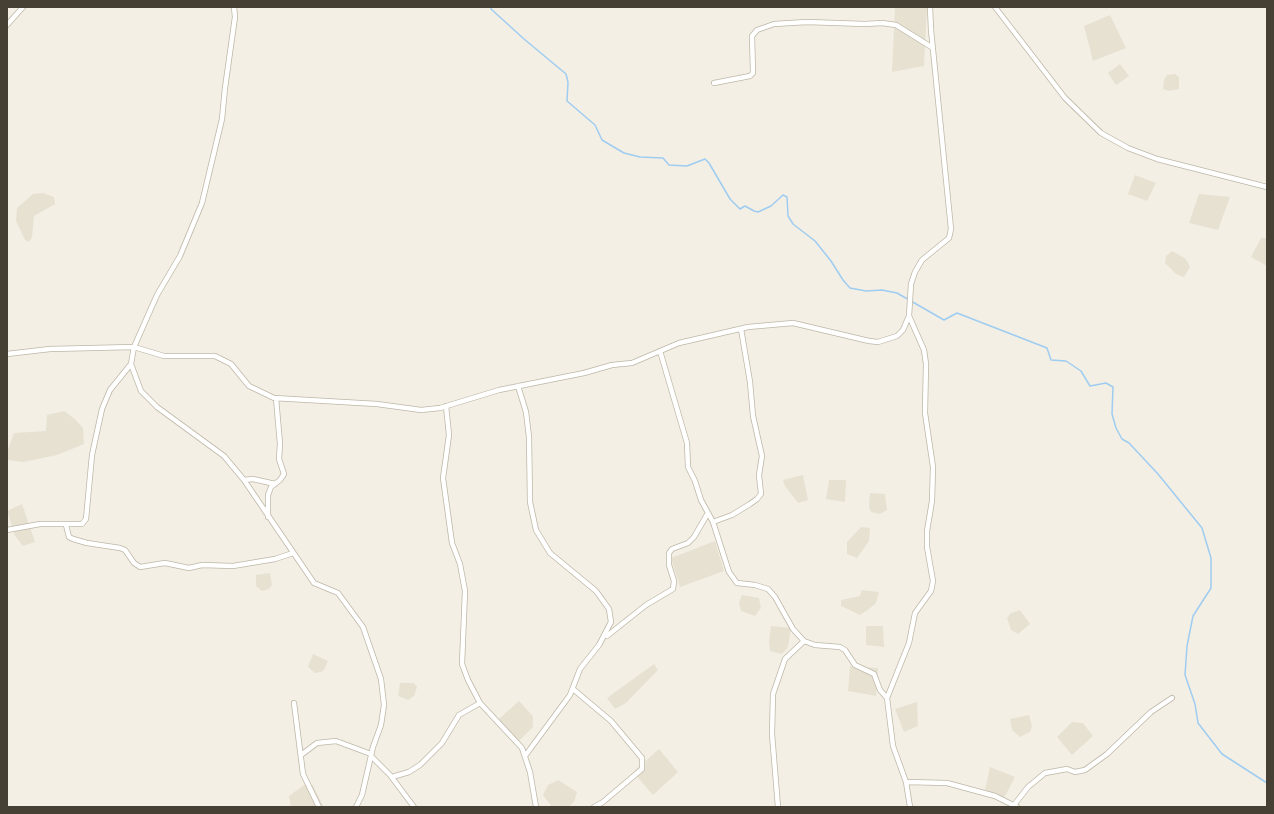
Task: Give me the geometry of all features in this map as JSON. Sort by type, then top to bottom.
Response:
[{"type":"street","points":[[7,25],[23,7]]},
{"type":"street","points":[[7,530],[40,524],[82,524],[86,519],[92,456],[102,410],[110,390],[131,364],[134,347],[157,295],[180,256],[202,202],[222,119],[224,88],[235,17],[234,7]]},
{"type":"street","points":[[7,354],[50,349],[134,347],[164,356],[214,356],[231,364],[249,386],[258,392],[276,398],[377,404],[421,410],[446,406],[518,386],[632,363],[679,343],[741,329],[793,323],[844,337],[878,342],[897,336],[903,330],[909,316],[911,284],[915,272],[922,260],[948,238],[951,229],[930,7]]},
{"type":"street","points":[[995,7],[1065,98],[1101,133],[1128,148],[1157,159],[1267,187]]},
{"type":"street","points":[[714,83],[750,76],[753,73],[752,36],[757,30],[774,24],[807,22],[865,24],[882,23],[896,25],[933,48]]},
{"type":"street","points":[[909,316],[924,350],[926,364],[925,413],[932,467],[932,501],[927,531],[927,547],[933,586],[915,613],[909,643],[887,698],[893,746],[906,782],[910,807]]},
{"type":"street","points":[[713,522],[732,515],[757,499],[761,494],[759,475],[762,456],[753,416],[741,329]]},
{"type":"street","points":[[660,351],[687,443],[688,467],[713,522],[729,572],[737,583],[755,585],[768,589],[775,597],[793,629],[804,641],[815,645],[840,647],[845,650],[854,665],[874,674],[880,690],[887,698]]},
{"type":"street","points":[[131,364],[141,390],[157,407],[224,456],[244,480],[314,583],[338,593],[363,627],[381,679],[384,705],[381,725],[371,755],[362,795],[356,807]]},
{"type":"street","points":[[518,386],[526,412],[529,437],[530,502],[536,530],[550,554],[596,591],[609,609],[611,622],[604,638]]},
{"type":"street","points":[[268,517],[268,495],[271,488],[284,474],[279,459],[280,444],[276,398]]},
{"type":"street","points":[[446,406],[449,435],[443,478],[452,543],[460,564],[465,591],[462,664],[468,680],[480,703],[522,748],[536,807]]},
{"type":"street","points":[[244,480],[253,479],[275,484]]},
{"type":"street","points":[[525,756],[572,689],[580,669],[604,638],[646,605],[673,589],[674,581],[669,564],[670,553],[672,549],[688,542],[694,537],[708,513]]},
{"type":"street","points":[[66,525],[69,536],[73,539],[86,543],[125,550],[134,563],[140,567],[165,564],[189,568],[202,565],[233,566],[275,559],[293,553]]},
{"type":"street","points":[[778,807],[772,734],[773,694],[785,659],[804,641]]},
{"type":"street","points":[[572,689],[611,721],[642,758],[642,769],[594,807]]},
{"type":"street","points":[[906,782],[947,783],[995,796],[1013,806],[1028,787],[1046,773],[1055,770],[1067,769],[1081,772],[1085,770],[1107,754],[1151,712],[1172,698]]},
{"type":"street","points":[[294,703],[303,774],[319,807]]},
{"type":"street","points":[[392,777],[409,772],[420,765],[442,743],[459,716],[480,703]]},
{"type":"street","points":[[301,755],[317,743],[336,741],[371,755],[392,777],[414,807]]},
{"type":"shaded area","points":[[895,7],[927,7],[924,66],[892,72]]},
{"type":"shaded area","points":[[1110,15],[1126,48],[1093,61],[1084,26]]},
{"type":"shaded area","points":[[1120,64],[1129,76],[1116,85],[1108,73]]},
{"type":"shaded area","points":[[1175,74],[1179,77],[1179,89],[1169,91],[1163,89],[1164,80],[1167,75]]},
{"type":"shaded area","points":[[1135,175],[1156,183],[1147,201],[1128,194]]},
{"type":"shaded area","points":[[43,193],[54,197],[55,204],[34,216],[32,237],[29,242],[25,240],[16,221],[17,208],[33,194]]},
{"type":"shaded area","points":[[1199,194],[1230,197],[1218,230],[1189,223]]},
{"type":"shaded area","points":[[1261,238],[1267,238],[1267,266],[1251,257]]},
{"type":"shaded area","points":[[1172,251],[1186,259],[1190,267],[1184,277],[1176,274],[1165,263],[1166,256]]},
{"type":"shaded area","points":[[64,411],[75,419],[83,428],[84,444],[57,455],[23,462],[8,460],[7,452],[14,433],[46,431],[47,415]]},
{"type":"shaded area","points":[[803,475],[808,500],[798,503],[785,486],[783,480]]},
{"type":"shaded area","points":[[829,480],[846,480],[845,502],[826,499]]},
{"type":"shaded area","points":[[870,493],[885,494],[887,510],[880,514],[871,512],[869,507]]},
{"type":"shaded area","points":[[22,504],[35,542],[23,546],[15,536],[7,511]]},
{"type":"shaded area","points":[[861,527],[870,528],[869,541],[857,558],[847,554],[847,542]]},
{"type":"shaded area","points":[[715,541],[724,571],[680,587],[671,558]]},
{"type":"shaded area","points":[[270,573],[272,585],[269,589],[262,591],[256,586],[256,575]]},
{"type":"shaded area","points":[[862,590],[879,592],[876,603],[869,609],[860,615],[841,606],[841,600],[860,596]]},
{"type":"shaded area","points":[[742,595],[759,598],[761,608],[755,616],[741,611],[739,603]]},
{"type":"shaded area","points":[[1020,610],[1030,624],[1018,634],[1011,630],[1007,618],[1011,613]]},
{"type":"shaded area","points":[[771,626],[791,628],[788,647],[782,654],[770,651],[769,641]]},
{"type":"shaded area","points":[[866,626],[883,626],[884,647],[866,645]]},
{"type":"shaded area","points":[[313,654],[328,661],[324,670],[321,672],[315,673],[308,667]]},
{"type":"shaded area","points":[[654,664],[658,670],[626,703],[615,709],[607,698]]},
{"type":"shaded area","points":[[850,666],[878,668],[876,696],[848,691]]},
{"type":"shaded area","points":[[400,683],[414,683],[417,687],[414,696],[408,700],[398,696]]},
{"type":"shaded area","points":[[519,701],[533,716],[533,727],[518,742],[499,719]]},
{"type":"shaded area","points":[[917,702],[918,726],[904,732],[895,709]]},
{"type":"shaded area","points":[[1029,715],[1032,726],[1030,732],[1020,737],[1012,730],[1010,719]]},
{"type":"shaded area","points":[[1072,722],[1083,723],[1093,736],[1072,755],[1057,737]]},
{"type":"shaded area","points":[[659,749],[678,772],[653,795],[633,772]]},
{"type":"shaded area","points":[[990,767],[1015,777],[1004,798],[985,790]]},
{"type":"shaded area","points":[[558,780],[577,792],[574,802],[568,807],[552,807],[543,795],[548,785]]},
{"type":"shaded area","points":[[304,785],[313,785],[323,806],[337,807],[291,807],[289,796]]},
{"type":"waterway","points":[[492,7],[491,9],[524,39],[566,74],[568,82],[567,101],[595,125],[602,140],[624,153],[640,157],[663,158],[669,165],[687,166],[705,159],[709,163],[730,199],[740,209],[745,206],[758,212],[771,206],[783,195],[787,197],[788,216],[793,224],[815,241],[850,288],[866,291],[882,290],[897,293],[944,320],[957,313],[1047,348],[1051,360],[1066,361],[1081,371],[1090,386],[1106,383],[1113,387],[1112,414],[1116,428],[1122,439],[1129,443],[1158,474],[1202,528],[1211,558],[1211,588],[1193,616],[1187,646],[1185,675],[1195,704],[1198,723],[1222,754],[1267,783]]}]
